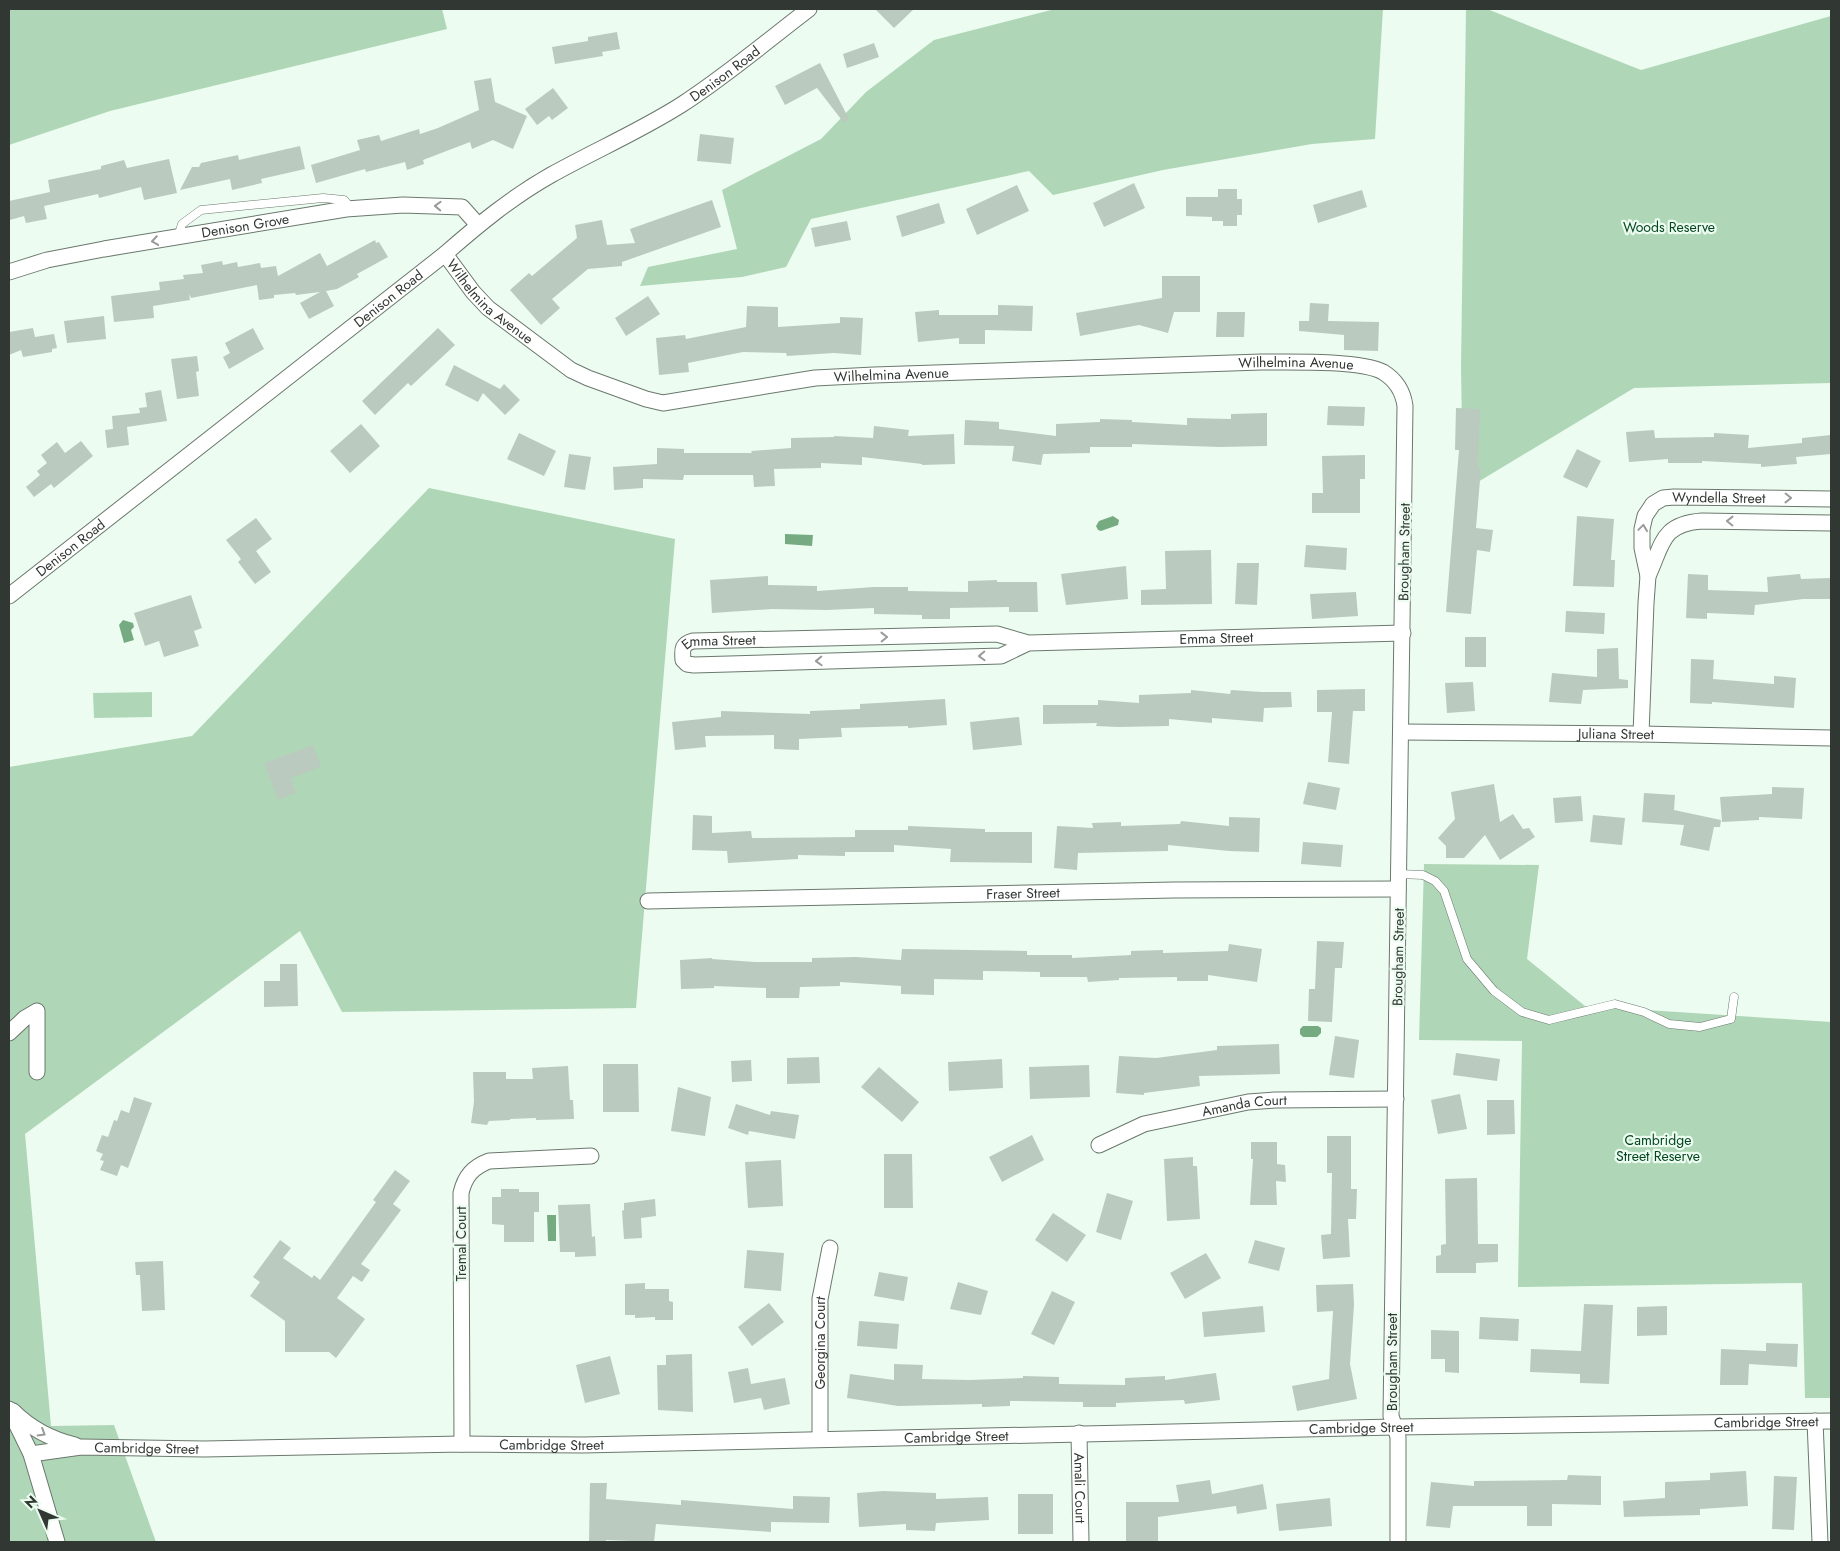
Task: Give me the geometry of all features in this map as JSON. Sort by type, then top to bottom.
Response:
[{"type":"street","name":"Denison Road","points":[[9,596],[445,254],[478,225],[550,175],[612,144],[682,104],[809,9]]},
{"type":"street","name":"Denison Grove","points":[[9,272],[47,260],[352,209],[403,205],[462,207],[478,225]]},
{"type":"street","name":"Wilhelmina Avenue","points":[[445,254],[473,292],[488,308],[571,370],[646,399],[663,403],[815,378],[874,375],[1309,362],[1374,368],[1389,376]]},
{"type":"street","name":"Brougham Street","points":[[1389,376],[1400,388],[1405,406],[1391,1416],[1398,1437],[1398,1542]]},
{"type":"street","name":"Wyndella Street","points":[[1641,734],[1648,576],[1642,548],[1642,528],[1645,516],[1653,504],[1663,498],[1695,497],[1831,499]]},
{"type":"street","name":"Wyndella Street","points":[[1648,576],[1661,543],[1671,530],[1686,522],[1831,523]]},
{"type":"street","name":"Emma Street","points":[[1028,643],[1001,656],[694,665],[687,664],[682,660],[682,648],[687,643],[693,641],[997,634],[1028,643],[1403,633]]},
{"type":"street","name":"Juliana Street","points":[[1401,732],[1831,738]]},
{"type":"street","name":"Fraser Street","points":[[648,901],[1174,890],[1398,881]]},
{"type":"street","points":[[9,1033],[25,1018],[37,1011],[37,1072]]},
{"type":"street","name":"Amanda Court","points":[[1099,1145],[1144,1124],[1248,1102],[1396,1099]]},
{"type":"street","name":"Tremal Court","points":[[462,1444],[461,1193],[464,1182],[470,1172],[489,1160],[591,1156]]},
{"type":"street","name":"Georgina Court","points":[[820,1439],[820,1299],[830,1248]]},
{"type":"street","points":[[9,1408],[31,1454],[57,1542]]},
{"type":"street","name":"Cambridge Street","points":[[9,1408],[23,1421],[44,1435],[54,1440],[81,1447]]},
{"type":"street","points":[[1815,1421],[1820,1542]]},
{"type":"street","name":"Cambridge Street","points":[[31,1454],[81,1447],[204,1449],[462,1444],[582,1445],[1079,1433],[1831,1421]]},
{"type":"street","name":"Amali Court","points":[[1079,1433],[1081,1542]]},
{"type":"lane","points":[[178,237],[182,224],[202,210],[324,198],[344,200],[352,209]]},
{"type":"lane","points":[[1398,881],[1423,875],[1435,881],[1444,890],[1467,959],[1494,991],[1522,1012],[1549,1020],[1615,1004],[1644,1012],[1669,1024],[1700,1027],[1731,1019],[1734,997]]},
{"type":"green space","points":[[9,9],[442,9],[447,29],[110,111],[9,145]]},
{"type":"green space","points":[[1055,9],[1383,9],[1375,139],[1312,144],[1163,170],[1053,195],[1029,171],[811,219],[786,267],[742,277],[640,286],[648,267],[737,249],[722,190],[821,139],[866,92],[934,40]]},
{"type":"green space","name":"Woods Reserve","points":[[1466,9],[1487,9],[1641,70],[1831,16],[1831,383],[1634,388],[1463,491],[1461,367]]},
{"type":"green space","points":[[429,488],[675,539],[636,1008],[342,1012],[300,931],[25,1134],[51,1426],[114,1425],[156,1542],[9,1542],[9,767],[192,736]]},
{"type":"green space","points":[[152,692],[152,717],[94,718],[93,693]]},
{"type":"green space","name":"Cambridge Street Reserve","points":[[1424,864],[1539,865],[1527,959],[1585,1006],[1831,1022],[1831,1398],[1805,1398],[1802,1283],[1518,1287],[1522,1041],[1419,1040]]},
{"type":"shaded area","points":[[1113,516],[1119,520],[1118,525],[1101,531],[1098,530],[1096,526],[1099,521]]},
{"type":"shaded area","points":[[785,534],[813,535],[812,546],[785,544]]},
{"type":"shaded area","points":[[123,620],[133,623],[134,627],[131,630],[134,640],[124,643],[119,625]]},
{"type":"shaded area","points":[[1303,1026],[1318,1026],[1321,1028],[1321,1033],[1317,1037],[1303,1037],[1300,1034],[1300,1029]]},
{"type":"shaded area","points":[[547,1215],[556,1215],[556,1241],[548,1241]]},
{"type":"building","points":[[875,9],[914,9],[894,28]]},
{"type":"building","points":[[617,32],[620,49],[602,52],[603,56],[555,64],[552,47],[588,41],[588,37]]},
{"type":"building","points":[[874,43],[879,57],[847,68],[843,54]]},
{"type":"building","points":[[820,63],[849,119],[844,123],[817,88],[785,105],[775,86]]},
{"type":"building","points":[[491,78],[495,102],[527,116],[513,149],[493,140],[472,149],[470,142],[423,160],[424,164],[407,170],[405,162],[366,172],[365,169],[316,183],[311,165],[360,150],[357,140],[379,135],[381,141],[419,129],[420,134],[479,110],[474,81]]},
{"type":"building","points":[[553,88],[568,108],[552,120],[549,116],[537,125],[525,109]]},
{"type":"building","points":[[700,134],[734,138],[731,164],[697,161]]},
{"type":"building","points":[[300,146],[305,169],[261,179],[262,183],[232,190],[230,179],[180,190],[192,167],[199,167],[201,163],[238,155],[239,160]]},
{"type":"building","points":[[169,159],[177,193],[144,200],[141,187],[99,198],[98,194],[44,206],[47,219],[26,223],[24,216],[10,220],[9,201],[50,192],[48,180],[101,169],[101,166],[124,160],[127,168]]},
{"type":"building","points":[[1134,183],[1145,208],[1104,227],[1093,203]]},
{"type":"building","points":[[1017,185],[1029,211],[977,235],[966,209]]},
{"type":"building","points":[[1218,189],[1237,189],[1237,199],[1242,199],[1242,215],[1237,215],[1237,226],[1223,226],[1223,221],[1212,221],[1212,217],[1186,216],[1186,197],[1218,197]]},
{"type":"building","points":[[1362,190],[1367,207],[1318,223],[1313,205]]},
{"type":"building","points":[[712,200],[721,227],[622,262],[622,266],[588,269],[552,299],[560,308],[541,325],[510,290],[529,273],[532,276],[577,238],[575,225],[602,220],[607,245],[635,243],[630,229]]},
{"type":"building","points":[[939,203],[945,223],[902,237],[896,216]]},
{"type":"building","points":[[847,221],[851,240],[815,247],[811,228]]},
{"type":"building","points":[[375,240],[376,243],[379,242],[388,257],[357,274],[359,277],[337,289],[326,291],[334,306],[309,319],[300,303],[320,292],[274,295],[274,298],[259,300],[257,285],[191,298],[189,294],[190,300],[153,306],[154,318],[114,322],[111,296],[160,290],[159,282],[184,279],[183,275],[203,273],[201,265],[222,261],[223,265],[237,262],[238,267],[260,263],[261,268],[276,266],[278,276],[320,253],[327,266]]},
{"type":"building","points":[[1162,276],[1200,276],[1200,312],[1174,312],[1168,333],[1139,325],[1080,336],[1076,313],[1162,298]]},
{"type":"building","points":[[648,296],[660,314],[626,336],[615,318]]},
{"type":"building","points":[[1310,303],[1329,304],[1328,321],[1379,322],[1378,351],[1344,350],[1344,335],[1299,331],[1299,321],[1309,321]]},
{"type":"building","points":[[998,305],[1033,306],[1032,331],[985,330],[985,344],[959,344],[959,338],[918,342],[915,312],[939,310],[939,315],[998,315]]},
{"type":"building","points":[[747,306],[778,307],[778,327],[840,323],[840,317],[863,318],[861,355],[834,353],[787,356],[786,353],[743,352],[688,363],[689,372],[659,375],[656,338],[685,335],[686,339],[746,327]]},
{"type":"building","points":[[1217,312],[1245,312],[1244,337],[1216,337]]},
{"type":"building","points":[[104,316],[106,339],[67,343],[64,321]]},
{"type":"building","points":[[33,328],[35,337],[54,334],[57,348],[52,349],[52,352],[23,357],[21,350],[9,355],[9,332]]},
{"type":"building","points":[[253,328],[264,349],[229,369],[223,357],[230,353],[225,343]]},
{"type":"building","points":[[438,328],[455,345],[411,386],[408,383],[375,415],[362,401]]},
{"type":"building","points":[[197,356],[199,371],[196,372],[199,396],[177,399],[171,359]]},
{"type":"building","points":[[454,365],[500,389],[504,384],[520,400],[505,415],[483,393],[478,402],[445,385]]},
{"type":"building","points":[[161,390],[167,421],[127,427],[129,445],[107,448],[105,430],[113,429],[112,416],[140,413],[139,408],[147,407],[145,393]]},
{"type":"building","points":[[1328,406],[1365,407],[1364,426],[1327,425]]},
{"type":"building","points":[[1456,408],[1480,409],[1478,468],[1481,468],[1476,528],[1493,530],[1490,552],[1477,550],[1471,614],[1446,612],[1459,450],[1455,450]]},
{"type":"building","points":[[1267,413],[1267,446],[1220,447],[1132,444],[1132,447],[1090,447],[1090,453],[1043,454],[1041,465],[1012,461],[1014,446],[964,445],[965,420],[999,422],[999,429],[1056,436],[1056,424],[1100,422],[1100,419],[1187,425],[1187,418],[1231,419],[1231,414]]},
{"type":"building","points":[[361,424],[380,446],[350,473],[330,451]]},
{"type":"building","points":[[874,426],[909,430],[908,436],[954,434],[955,464],[922,465],[862,457],[862,465],[821,463],[821,468],[774,469],[775,486],[754,487],[753,475],[684,475],[683,480],[643,479],[643,488],[614,490],[613,467],[657,464],[657,448],[684,449],[684,453],[752,453],[751,451],[791,448],[791,438],[834,436],[873,438]]},
{"type":"building","points":[[1654,430],[1655,438],[1714,437],[1714,433],[1749,435],[1748,448],[1802,443],[1802,438],[1831,435],[1831,454],[1796,457],[1797,464],[1761,467],[1761,464],[1702,461],[1702,463],[1668,463],[1668,459],[1629,462],[1626,432]]},
{"type":"building","points":[[519,433],[556,451],[544,476],[507,459]]},
{"type":"building","points":[[81,441],[93,456],[54,488],[51,484],[34,497],[26,487],[40,475],[37,471],[47,463],[41,455],[57,442],[65,453]]},
{"type":"building","points":[[1577,449],[1601,461],[1587,488],[1563,477]]},
{"type":"building","points":[[569,454],[591,457],[585,490],[564,487]]},
{"type":"building","points":[[1365,455],[1365,479],[1360,479],[1360,513],[1312,513],[1312,493],[1323,493],[1322,456]]},
{"type":"building","points":[[1577,516],[1614,519],[1611,560],[1615,560],[1614,587],[1573,586]]},
{"type":"building","points":[[256,518],[272,539],[256,551],[271,572],[255,584],[238,562],[241,559],[226,540]]},
{"type":"building","points":[[1306,545],[1347,548],[1346,570],[1304,567]]},
{"type":"building","points":[[1211,550],[1212,604],[1141,605],[1141,590],[1166,589],[1165,551]]},
{"type":"building","points":[[1237,563],[1259,563],[1257,605],[1235,604]]},
{"type":"building","points":[[1126,566],[1128,599],[1066,605],[1061,574]]},
{"type":"building","points":[[1688,574],[1708,575],[1708,590],[1768,592],[1767,577],[1800,574],[1801,579],[1831,578],[1831,599],[1803,599],[1755,605],[1754,615],[1707,613],[1707,619],[1686,618]]},
{"type":"building","points":[[768,576],[768,585],[817,586],[817,591],[908,587],[908,591],[968,592],[968,581],[1037,582],[1038,612],[1009,612],[1009,607],[950,608],[950,619],[922,619],[922,615],[874,614],[874,608],[826,610],[772,609],[712,613],[710,580]]},
{"type":"building","points":[[1356,592],[1358,616],[1312,619],[1310,594]]},
{"type":"building","points":[[191,595],[202,628],[194,631],[199,646],[164,657],[159,641],[145,646],[134,613]]},
{"type":"building","points":[[1566,611],[1605,613],[1604,634],[1565,632]]},
{"type":"building","points":[[1465,637],[1486,637],[1486,667],[1465,667]]},
{"type":"building","points":[[1618,648],[1619,679],[1628,680],[1628,688],[1583,690],[1581,704],[1549,702],[1552,673],[1597,677],[1597,649]]},
{"type":"building","points":[[1691,659],[1714,660],[1713,679],[1774,684],[1774,676],[1796,678],[1794,708],[1712,702],[1712,704],[1690,703]]},
{"type":"building","points":[[1473,682],[1475,711],[1447,713],[1445,683]]},
{"type":"building","points":[[1365,689],[1365,711],[1353,711],[1349,764],[1328,762],[1332,712],[1317,712],[1317,690]]},
{"type":"building","points":[[1191,690],[1230,694],[1231,690],[1291,692],[1292,707],[1264,708],[1263,722],[1212,718],[1212,723],[1169,719],[1169,726],[1096,726],[1097,723],[1043,724],[1043,705],[1098,705],[1098,700],[1139,703],[1139,695],[1191,693]]},
{"type":"building","points":[[945,699],[947,725],[908,728],[908,726],[841,728],[842,737],[799,739],[799,750],[774,749],[774,735],[705,736],[706,747],[675,750],[672,722],[721,717],[721,711],[810,714],[810,711],[860,709],[860,704]]},
{"type":"building","points":[[1019,717],[1022,745],[973,750],[970,722]]},
{"type":"building","points":[[313,745],[321,767],[291,778],[296,793],[278,800],[264,763]]},
{"type":"building","points":[[1308,782],[1340,788],[1336,810],[1303,804]]},
{"type":"building","points":[[1494,784],[1500,822],[1513,814],[1523,829],[1529,828],[1535,837],[1500,860],[1485,835],[1464,858],[1446,858],[1446,846],[1438,838],[1455,819],[1451,792]]},
{"type":"building","points":[[1772,787],[1804,788],[1802,819],[1759,817],[1759,820],[1722,822],[1720,797],[1772,794]]},
{"type":"building","points":[[1644,793],[1675,795],[1674,810],[1721,820],[1720,827],[1714,827],[1709,851],[1680,845],[1684,825],[1642,822]]},
{"type":"building","points":[[1581,796],[1583,821],[1555,823],[1553,798]]},
{"type":"building","points":[[693,815],[712,816],[712,833],[751,831],[752,838],[855,837],[855,830],[908,830],[908,826],[985,829],[985,832],[1032,832],[1032,863],[950,862],[951,849],[894,845],[894,852],[845,852],[845,856],[798,855],[798,859],[728,863],[727,851],[692,850]]},
{"type":"building","points":[[1593,815],[1625,818],[1622,845],[1590,842]]},
{"type":"building","points":[[1229,817],[1260,818],[1259,852],[1168,845],[1168,851],[1078,853],[1077,870],[1054,868],[1057,826],[1093,828],[1092,823],[1121,822],[1121,826],[1180,824],[1181,821],[1229,826]]},
{"type":"building","points":[[1303,842],[1343,845],[1341,867],[1301,864]]},
{"type":"building","points":[[1317,941],[1344,942],[1342,968],[1335,968],[1332,1022],[1308,1021],[1309,989],[1315,989]]},
{"type":"building","points":[[1229,944],[1262,949],[1257,982],[1208,975],[1208,981],[1177,981],[1177,977],[1119,978],[1119,980],[1088,982],[1087,977],[1040,977],[1040,972],[983,971],[983,980],[934,979],[934,995],[901,994],[901,986],[840,982],[840,986],[800,987],[799,998],[766,998],[766,988],[714,986],[714,988],[681,989],[680,960],[712,958],[755,962],[812,962],[812,958],[856,957],[901,960],[902,949],[1027,951],[1027,955],[1072,955],[1072,958],[1131,955],[1131,951],[1163,950],[1163,953],[1228,951]]},
{"type":"building","points":[[280,964],[297,964],[298,1006],[264,1007],[264,981],[280,981]]},
{"type":"building","points":[[1335,1036],[1359,1040],[1354,1078],[1329,1075]]},
{"type":"building","points":[[1279,1044],[1280,1074],[1199,1076],[1200,1086],[1144,1093],[1144,1095],[1116,1093],[1119,1056],[1156,1058],[1217,1050],[1217,1046]]},
{"type":"building","points":[[1456,1053],[1500,1059],[1497,1081],[1453,1075]]},
{"type":"building","points":[[819,1057],[820,1083],[787,1084],[787,1058]]},
{"type":"building","points":[[1002,1059],[1003,1088],[949,1091],[948,1062]]},
{"type":"building","points":[[751,1060],[752,1081],[732,1082],[731,1061]]},
{"type":"building","points":[[603,1064],[638,1064],[639,1112],[603,1112]]},
{"type":"building","points":[[1089,1065],[1090,1097],[1030,1099],[1029,1067]]},
{"type":"building","points":[[568,1066],[570,1100],[573,1100],[574,1119],[510,1119],[489,1121],[487,1125],[471,1123],[474,1102],[473,1072],[506,1072],[506,1079],[533,1079],[532,1068]]},
{"type":"building","points":[[879,1067],[919,1102],[902,1122],[861,1087]]},
{"type":"building","points":[[678,1087],[711,1097],[705,1136],[671,1131]]},
{"type":"building","points":[[1460,1094],[1467,1129],[1438,1134],[1431,1100]]},
{"type":"building","points":[[134,1097],[152,1103],[128,1168],[121,1165],[117,1176],[100,1170],[104,1161],[100,1160],[103,1154],[96,1151],[102,1135],[108,1137],[114,1120],[117,1121],[121,1110],[129,1113]]},
{"type":"building","points":[[1487,1100],[1514,1100],[1515,1134],[1487,1135]]},
{"type":"building","points":[[736,1104],[770,1115],[771,1111],[799,1115],[795,1139],[749,1131],[748,1135],[728,1128]]},
{"type":"building","points":[[1032,1135],[1044,1160],[1002,1182],[989,1157]]},
{"type":"building","points":[[1327,1136],[1351,1136],[1351,1189],[1357,1189],[1356,1219],[1348,1219],[1350,1257],[1323,1259],[1321,1235],[1331,1234],[1332,1173],[1327,1173]]},
{"type":"building","points":[[1251,1142],[1277,1142],[1277,1164],[1285,1165],[1286,1182],[1276,1181],[1277,1205],[1250,1205],[1253,1159],[1251,1159]]},
{"type":"building","points":[[884,1154],[912,1154],[913,1208],[884,1208]]},
{"type":"building","points":[[1193,1157],[1193,1166],[1197,1166],[1200,1219],[1167,1221],[1164,1159]]},
{"type":"building","points":[[781,1160],[783,1206],[748,1208],[745,1162]]},
{"type":"building","points":[[395,1170],[410,1181],[393,1204],[401,1210],[361,1264],[370,1270],[362,1282],[353,1276],[337,1298],[365,1319],[336,1358],[329,1352],[285,1352],[285,1321],[250,1296],[260,1282],[253,1277],[280,1240],[291,1248],[283,1258],[312,1278],[314,1275],[320,1280],[376,1202],[373,1200]]},
{"type":"building","points":[[1477,1178],[1478,1244],[1498,1244],[1498,1262],[1476,1263],[1476,1273],[1436,1273],[1436,1256],[1441,1255],[1441,1245],[1446,1244],[1445,1179]]},
{"type":"building","points":[[501,1189],[519,1189],[519,1192],[539,1192],[539,1212],[534,1212],[534,1242],[504,1242],[504,1225],[492,1224],[492,1197],[501,1197]]},
{"type":"building","points":[[1107,1193],[1133,1201],[1121,1240],[1096,1232]]},
{"type":"building","points":[[655,1199],[656,1216],[641,1218],[642,1238],[624,1239],[622,1211],[624,1210],[624,1203]]},
{"type":"building","points":[[590,1204],[592,1237],[595,1236],[596,1256],[575,1257],[575,1252],[560,1252],[558,1205]]},
{"type":"building","points":[[1053,1213],[1086,1235],[1067,1262],[1035,1240]]},
{"type":"building","points":[[1255,1240],[1285,1248],[1279,1271],[1248,1263]]},
{"type":"building","points":[[747,1250],[784,1253],[781,1291],[744,1288]]},
{"type":"building","points":[[1206,1253],[1221,1278],[1185,1299],[1170,1273]]},
{"type":"building","points":[[163,1261],[165,1310],[142,1311],[140,1275],[136,1275],[135,1262]]},
{"type":"building","points":[[879,1272],[908,1277],[904,1301],[874,1296]]},
{"type":"building","points":[[958,1282],[988,1291],[981,1315],[950,1309]]},
{"type":"building","points":[[645,1283],[645,1289],[669,1289],[669,1301],[673,1302],[673,1320],[655,1320],[655,1317],[635,1318],[635,1315],[625,1315],[625,1284]]},
{"type":"building","points":[[1353,1284],[1354,1305],[1350,1364],[1357,1399],[1297,1411],[1292,1386],[1329,1379],[1333,1311],[1317,1312],[1316,1285]]},
{"type":"building","points":[[1052,1291],[1075,1302],[1054,1345],[1031,1334]]},
{"type":"building","points":[[769,1303],[784,1322],[752,1346],[738,1327]]},
{"type":"building","points":[[1584,1304],[1613,1305],[1609,1384],[1580,1383],[1580,1374],[1530,1372],[1531,1349],[1581,1351]]},
{"type":"building","points":[[1263,1306],[1265,1332],[1204,1337],[1202,1312]]},
{"type":"building","points":[[1667,1306],[1667,1335],[1637,1336],[1637,1307]]},
{"type":"building","points":[[1480,1317],[1519,1319],[1518,1341],[1479,1339]]},
{"type":"building","points":[[859,1321],[899,1324],[897,1349],[857,1346]]},
{"type":"building","points":[[1431,1330],[1459,1331],[1459,1373],[1445,1372],[1445,1359],[1431,1359]]},
{"type":"building","points":[[1766,1343],[1798,1344],[1797,1367],[1749,1364],[1748,1385],[1720,1385],[1721,1349],[1766,1351]]},
{"type":"building","points":[[692,1354],[693,1412],[658,1410],[657,1365],[666,1365],[666,1355]]},
{"type":"building","points":[[610,1356],[620,1394],[585,1403],[576,1365]]},
{"type":"building","points":[[894,1364],[923,1365],[922,1379],[970,1380],[1023,1378],[1023,1376],[1059,1377],[1059,1384],[1125,1385],[1125,1378],[1165,1376],[1165,1380],[1216,1373],[1220,1400],[1185,1404],[1184,1400],[1116,1403],[1116,1407],[1083,1407],[1083,1402],[1010,1401],[1010,1406],[982,1407],[982,1404],[898,1406],[847,1398],[850,1374],[894,1380]]},
{"type":"building","points":[[748,1368],[751,1384],[785,1378],[790,1404],[764,1410],[761,1398],[734,1403],[728,1372]]},
{"type":"building","points":[[1746,1471],[1748,1506],[1700,1509],[1700,1515],[1624,1517],[1623,1501],[1665,1498],[1665,1482],[1710,1480],[1710,1473]]},
{"type":"building","points":[[1568,1475],[1601,1476],[1601,1505],[1552,1504],[1552,1526],[1527,1526],[1527,1506],[1453,1506],[1450,1528],[1426,1526],[1431,1482],[1474,1486],[1474,1481],[1567,1480]]},
{"type":"building","points":[[1774,1476],[1797,1477],[1794,1530],[1772,1529]]},
{"type":"building","points":[[1210,1480],[1212,1494],[1263,1484],[1267,1509],[1237,1514],[1236,1506],[1158,1517],[1158,1542],[1126,1542],[1126,1502],[1179,1502],[1176,1485]]},
{"type":"building","points":[[590,1483],[607,1483],[606,1499],[681,1505],[681,1500],[793,1509],[793,1496],[830,1497],[829,1523],[771,1522],[771,1532],[656,1524],[654,1542],[606,1540],[606,1542],[589,1542]]},
{"type":"building","points":[[883,1491],[936,1493],[936,1499],[988,1497],[989,1520],[936,1523],[935,1531],[906,1530],[906,1524],[859,1527],[857,1493]]},
{"type":"building","points":[[1018,1494],[1053,1494],[1053,1534],[1018,1534]]},
{"type":"building","points":[[1330,1498],[1332,1526],[1279,1531],[1276,1504]]}]
